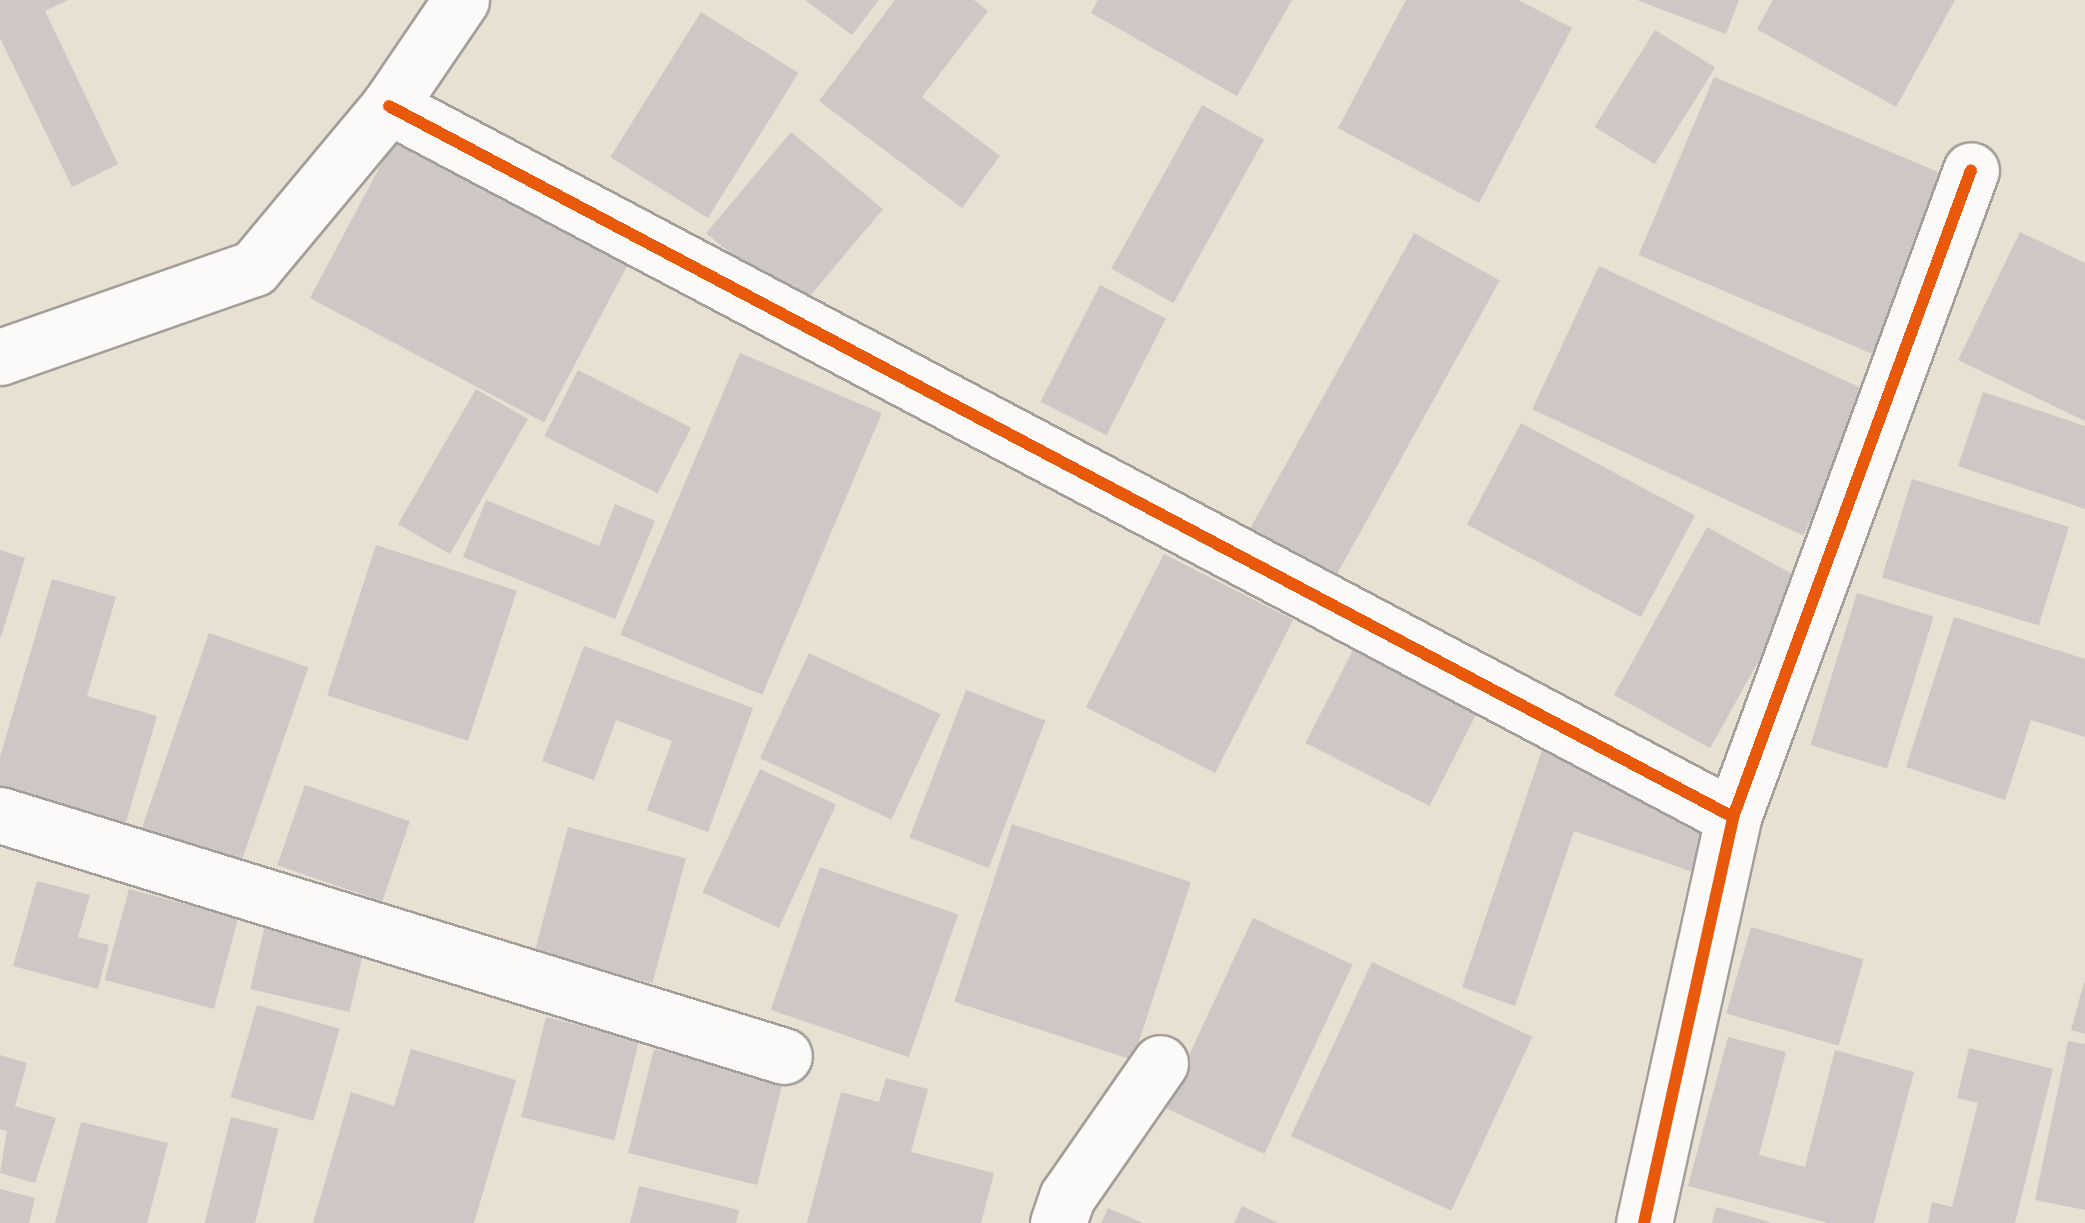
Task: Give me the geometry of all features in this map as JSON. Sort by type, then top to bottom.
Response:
[{"type":"street","points":[[0,357],[254,268],[390,106],[461,0]]},
{"type":"street","points":[[390,106],[1734,818]]},
{"type":"street","points":[[1644,1223],[1734,818],[1971,170]]},
{"type":"street","points":[[0,815],[784,1056]]},
{"type":"street","points":[[1058,1223],[1067,1198],[1160,1063]]},
{"type":"building","points":[[0,0],[68,0],[45,11],[118,164],[72,187],[0,38]]},
{"type":"building","points":[[805,0],[879,0],[852,35]]},
{"type":"building","points":[[895,0],[974,0],[988,11],[922,97],[1000,156],[962,208],[819,101]]},
{"type":"building","points":[[1098,0],[1292,0],[1237,96],[1091,13]]},
{"type":"building","points":[[1406,0],[1518,0],[1572,28],[1479,203],[1338,128]]},
{"type":"building","points":[[1637,0],[1739,0],[1726,34]]},
{"type":"building","points":[[1773,0],[1955,0],[1896,107],[1757,29]]},
{"type":"building","points":[[701,12],[799,73],[708,218],[610,157]]},
{"type":"building","points":[[1655,30],[1715,68],[1655,164],[1595,127]]},
{"type":"building","points":[[1714,77],[1960,181],[1884,359],[1639,255]]},
{"type":"building","points":[[1202,105],[1264,139],[1173,303],[1111,269]]},
{"type":"building","points":[[402,125],[636,249],[544,422],[310,298]]},
{"type":"building","points":[[791,132],[883,209],[798,310],[706,233]]},
{"type":"building","points":[[2020,232],[2085,263],[2085,421],[1958,360]]},
{"type":"building","points":[[1414,233],[1500,281],[1336,575],[1251,528]]},
{"type":"building","points":[[1599,266],[1870,392],[1803,536],[1532,409]]},
{"type":"building","points":[[1100,285],[1166,319],[1106,435],[1041,402]]},
{"type":"building","points":[[740,353],[882,413],[762,695],[620,635]]},
{"type":"building","points":[[578,370],[691,428],[658,494],[544,436]]},
{"type":"building","points":[[476,389],[528,419],[450,554],[398,524]]},
{"type":"building","points":[[1983,392],[2085,426],[2085,509],[1958,466]]},
{"type":"building","points":[[1521,423],[1695,515],[1641,617],[1467,525]]},
{"type":"building","points":[[1912,479],[2069,527],[2039,625],[1882,577]]},
{"type":"building","points":[[486,500],[599,546],[615,504],[655,521],[615,619],[463,557]]},
{"type":"building","points":[[1707,527],[1803,580],[1710,748],[1614,695]]},
{"type":"building","points":[[376,545],[517,591],[468,741],[327,695]]},
{"type":"building","points":[[0,550],[25,558],[1,637],[0,636]]},
{"type":"building","points":[[1164,554],[1293,620],[1215,773],[1086,707]]},
{"type":"building","points":[[52,579],[116,597],[87,696],[157,716],[123,832],[0,796],[0,757]]},
{"type":"building","points":[[1857,593],[1934,616],[1887,768],[1811,745]]},
{"type":"building","points":[[1954,617],[2085,659],[2085,737],[2031,720],[2005,800],[1906,767]]},
{"type":"building","points":[[209,633],[308,667],[238,870],[139,836]]},
{"type":"building","points":[[1356,644],[1480,707],[1429,806],[1306,743]]},
{"type":"building","points":[[584,646],[753,708],[708,832],[647,810],[672,741],[616,720],[594,780],[542,761]]},
{"type":"building","points":[[809,653],[940,714],[891,819],[760,758]]},
{"type":"building","points":[[966,690],[1045,720],[989,868],[909,838]]},
{"type":"building","points":[[1542,750],[1718,811],[1696,873],[1574,831],[1515,1006],[1462,987]]},
{"type":"building","points":[[760,769],[836,804],[779,928],[703,892]]},
{"type":"building","points":[[305,785],[410,821],[382,902],[277,865]]},
{"type":"building","points":[[1012,824],[1191,882],[1133,1060],[954,1002]]},
{"type":"building","points":[[568,827],[686,859],[652,983],[535,952]]},
{"type":"building","points":[[820,867],[958,915],[909,1057],[771,1010]]},
{"type":"building","points":[[37,881],[90,895],[78,937],[109,945],[98,989],[13,966]]},
{"type":"building","points":[[129,889],[238,918],[214,1009],[105,980]]},
{"type":"building","points":[[267,916],[366,939],[350,1012],[250,989]]},
{"type":"building","points":[[1253,918],[1353,964],[1264,1154],[1165,1107]]},
{"type":"building","points":[[1751,927],[1863,959],[1839,1046],[1726,1014]]},
{"type":"building","points":[[1372,962],[1532,1037],[1451,1211],[1291,1136]]},
{"type":"building","points":[[2085,982],[2085,1034],[2071,1030]]},
{"type":"building","points":[[257,1005],[340,1029],[313,1121],[231,1097]]},
{"type":"building","points":[[546,1017],[639,1040],[614,1140],[521,1117]]},
{"type":"building","points":[[1728,1037],[1786,1052],[1759,1155],[1805,1167],[1835,1050],[1914,1072],[1874,1223],[1828,1223],[1688,1186]]},
{"type":"building","points":[[2068,1041],[2085,1044],[2085,1210],[2035,1200]]},
{"type":"building","points":[[1969,1048],[2053,1069],[2015,1223],[1928,1223],[1932,1202],[1952,1207],[1978,1103],[1957,1098]]},
{"type":"building","points":[[411,1049],[516,1080],[474,1223],[313,1223],[351,1092],[394,1106]]},
{"type":"building","points":[[654,1049],[783,1081],[757,1185],[628,1153]]},
{"type":"building","points":[[0,1055],[27,1063],[15,1106],[56,1118],[35,1183],[0,1173],[7,1131],[0,1129]]},
{"type":"building","points":[[886,1078],[928,1089],[911,1152],[994,1173],[981,1223],[807,1223],[841,1092],[879,1102]]},
{"type":"building","points":[[231,1117],[279,1129],[255,1223],[205,1223]]},
{"type":"building","points":[[81,1122],[168,1143],[147,1223],[55,1223]]},
{"type":"building","points":[[639,1186],[739,1210],[736,1223],[630,1223]]},
{"type":"building","points":[[0,1189],[35,1198],[29,1223],[0,1223]]},
{"type":"building","points":[[1242,1206],[1278,1223],[1234,1223]]},
{"type":"building","points":[[1716,1207],[1770,1222],[1770,1223],[1712,1223]]},
{"type":"building","points":[[1108,1208],[1143,1223],[1101,1223]]},
{"type":"cycle path","points":[[389,106],[1733,817]]},
{"type":"cycle path","points":[[1644,1223],[1733,817],[1971,170]]}]
